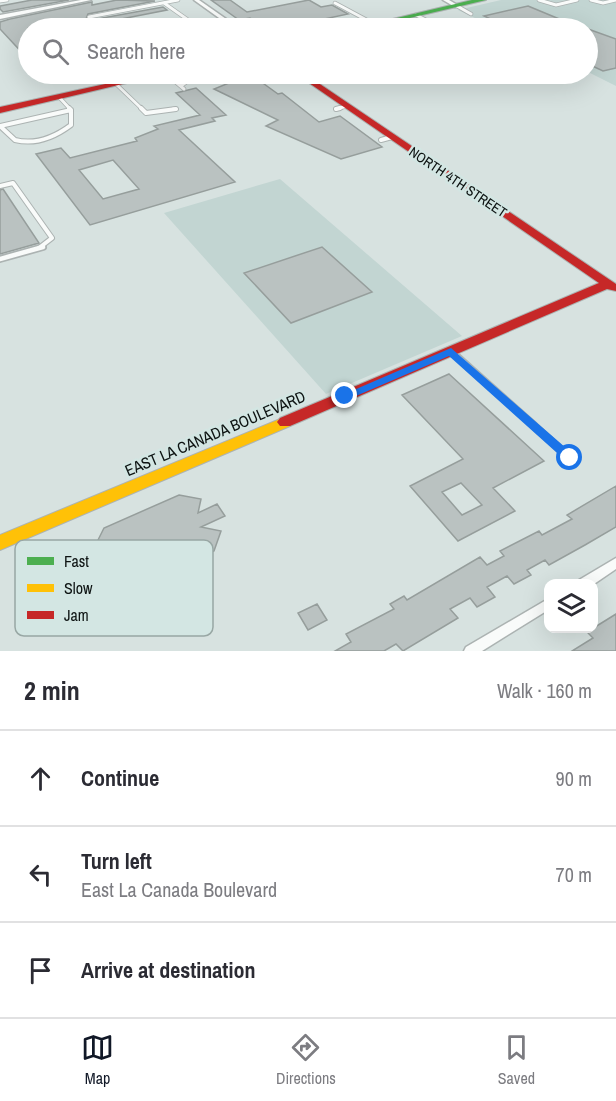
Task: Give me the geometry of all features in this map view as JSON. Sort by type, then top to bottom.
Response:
[{"type":"street","points":[[0,17],[89,0]]},
{"type":"street","points":[[196,0],[222,18]]},
{"type":"street","points":[[404,18],[451,3],[482,0]]},
{"type":"street","points":[[0,110],[116,84]]},
{"type":"street","name":"NORTH 4TH STREET","points":[[313,84],[387,139],[612,287]]},
{"type":"street","name":"EAST LA CANADA BOULEVARD","points":[[0,543],[451,351],[612,287]]},
{"type":"street","points":[[591,579],[616,563]]},
{"type":"street","points":[[471,651],[544,607]]},
{"type":"lane","points":[[0,1],[7,0]]},
{"type":"lane","points":[[89,18],[178,0]]},
{"type":"lane","points":[[539,0],[556,5],[577,0]]},
{"type":"lane","points":[[591,0],[603,3],[616,0]]},
{"type":"lane","points":[[164,3],[185,18]]},
{"type":"lane","points":[[335,3],[363,18]]},
{"type":"lane","points":[[451,3],[471,14]]},
{"type":"lane","points":[[416,15],[422,18]]},
{"type":"lane","points":[[116,84],[146,113],[176,109]]},
{"type":"lane","points":[[179,84],[182,87],[185,84]]},
{"type":"lane","points":[[0,127],[14,139],[21,141],[50,137],[71,125],[71,110],[59,97]]},
{"type":"lane","points":[[0,127],[71,110]]},
{"type":"lane","points":[[0,186],[13,183],[52,238],[43,247],[0,260]]},
{"type":"lane","points":[[451,351],[570,458]]},
{"type":"shaded area","points":[[501,0],[616,0],[616,86],[598,77],[598,18],[475,18],[458,10]]},
{"type":"shaded area","points":[[280,179],[462,336],[326,394],[164,213]]},
{"type":"building","points":[[32,0],[69,0],[3,12],[0,9],[0,6]]},
{"type":"building","points":[[117,0],[155,1],[88,14],[86,18],[18,18],[18,48],[0,29],[0,22],[10,19],[92,2],[92,5]]},
{"type":"building","points":[[211,0],[230,0],[247,12],[309,0],[321,7],[332,5],[348,14],[329,18],[236,18]]},
{"type":"building","points":[[528,6],[557,18],[488,18],[484,16]]},
{"type":"building","points":[[163,7],[167,10],[126,18],[102,18]]},
{"type":"building","points":[[598,33],[616,39],[616,68],[603,71],[598,69]]},
{"type":"building","points":[[226,84],[264,84],[278,94],[282,93],[319,122],[340,116],[382,147],[341,159],[266,126],[278,120],[214,89]]},
{"type":"building","points":[[196,88],[226,115],[212,118],[215,121],[179,130],[235,182],[90,225],[36,154],[61,148],[70,158],[137,141],[135,138],[158,129],[154,126],[200,115],[176,93]],"holes":[[[113,160],[139,189],[103,199],[79,170]]]},
{"type":"building","points":[[3,189],[39,243],[0,254],[0,190]]},
{"type":"building","points":[[322,247],[372,292],[291,323],[244,273]]},
{"type":"building","points":[[449,374],[544,461],[493,488],[515,511],[458,541],[410,486],[463,459],[402,395]],"holes":[[[461,483],[482,505],[462,515],[442,492]]]},
{"type":"building","points":[[616,486],[616,527],[549,565],[545,560],[527,570],[531,575],[514,584],[507,576],[487,587],[495,597],[477,607],[470,598],[450,609],[458,618],[403,651],[396,644],[384,651],[335,651],[351,642],[346,634],[394,609],[390,604],[404,596],[407,600],[480,557],[487,565],[504,556],[500,551],[539,531],[542,535],[572,519],[567,515]]},
{"type":"building","points":[[179,495],[201,499],[198,513],[217,504],[225,516],[201,527],[221,531],[213,551],[213,540],[98,540],[104,528]]},
{"type":"building","points":[[317,604],[327,620],[308,630],[298,613]]},
{"type":"building","points":[[616,614],[616,651],[572,651],[593,638],[588,633],[598,633],[598,625]]},
{"type":"traffic: fast","points":[[403,18],[482,0]]},
{"type":"traffic: slow","points":[[0,543],[285,422]]},
{"type":"traffic: jam","points":[[0,110],[116,84]]},
{"type":"traffic: jam","points":[[315,84],[614,288]]},
{"type":"traffic: jam","points":[[285,422],[608,284]]},
{"type":"route","points":[[345,396],[451,351],[570,458]]}]
